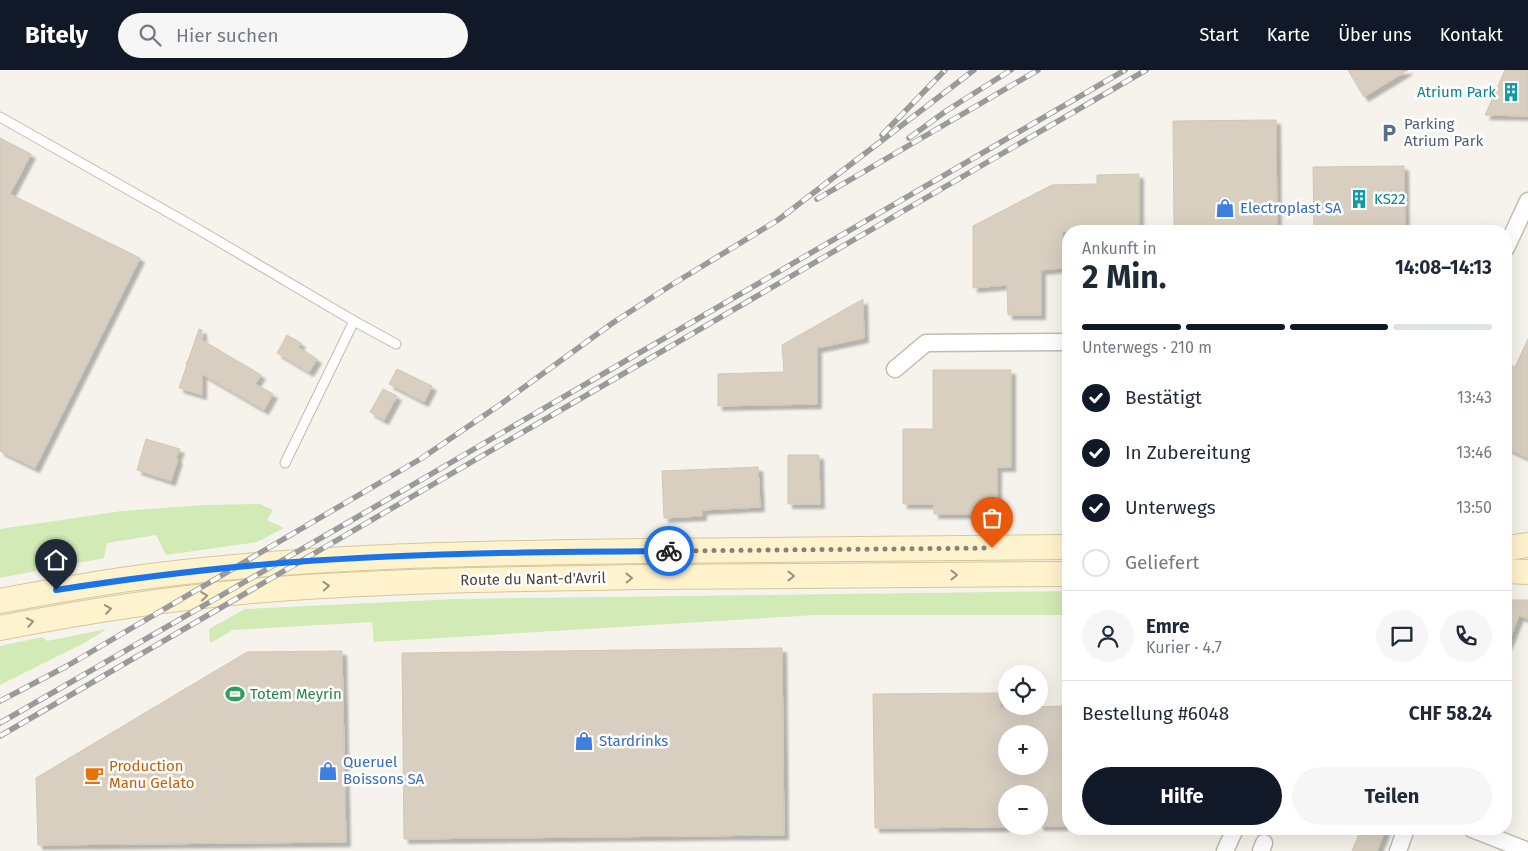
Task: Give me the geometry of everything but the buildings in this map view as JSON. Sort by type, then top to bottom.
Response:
[{"type":"main road","points":[[1512,547],[1528,545]]},
{"type":"main road","name":"Route du Nant-d'Avril","points":[[0,601],[56,590],[158,575],[328,560],[588,552],[1062,547]]},
{"type":"main road","points":[[1512,571],[1528,572]]},
{"type":"main road","name":"Route du Nant-d'Avril","points":[[0,628],[155,601],[278,589],[408,581],[1062,574]]},
{"type":"street","points":[[1512,235],[1528,201]]},
{"type":"street","points":[[895,369],[926,343],[1062,342]]},
{"type":"street","points":[[1225,851],[1232,835]]},
{"type":"street","points":[[1398,851],[1404,835]]},
{"type":"street","points":[[1487,835],[1528,851]]},
{"type":"lane","points":[[0,118],[196,228],[396,344]]},
{"type":"lane","points":[[285,463],[354,321]]},
{"type":"green space","points":[[260,504],[273,510],[267,520],[284,528],[257,542],[166,555],[156,535],[107,543],[104,558],[0,578],[0,529],[122,511],[203,505]]},
{"type":"green space","points":[[1062,591],[1062,615],[816,615],[374,642],[372,622],[233,630],[210,643],[209,629],[245,609],[456,599]]},
{"type":"green space","points":[[107,629],[84,643],[0,685],[0,646],[42,637],[47,641]]},
{"type":"railway","points":[[882,135],[945,70]]},
{"type":"railway","points":[[0,701],[67,666],[422,458],[501,404],[614,322],[778,220],[974,70]]},
{"type":"railway","points":[[909,138],[946,111],[1011,70]]},
{"type":"railway","points":[[817,199],[1038,70]]},
{"type":"railway","points":[[0,723],[1125,70]]},
{"type":"railway","points":[[0,736],[1146,70]]},
{"type":"way so far","points":[[669,551],[992,548]]},
{"type":"place","name":"Atrium Park","points":[[1511,92]]},
{"type":"place","name":"Parking Atrium Park","points":[[1389,133]]},
{"type":"place","name":"KS22","points":[[1359,199]]},
{"type":"place","name":"Electroplast SA","points":[[1225,208]]},
{"type":"place","name":"Totem Meyrin","points":[[235,694]]},
{"type":"place","name":"Stardrinks","points":[[584,741]]},
{"type":"place","name":"Queruel Boissons SA","points":[[328,771]]},
{"type":"place","name":"Production Manu Gelato","points":[[94,775]]},
{"type":"route","points":[[56,590],[158,575],[328,560],[410,556],[669,551]]}]
